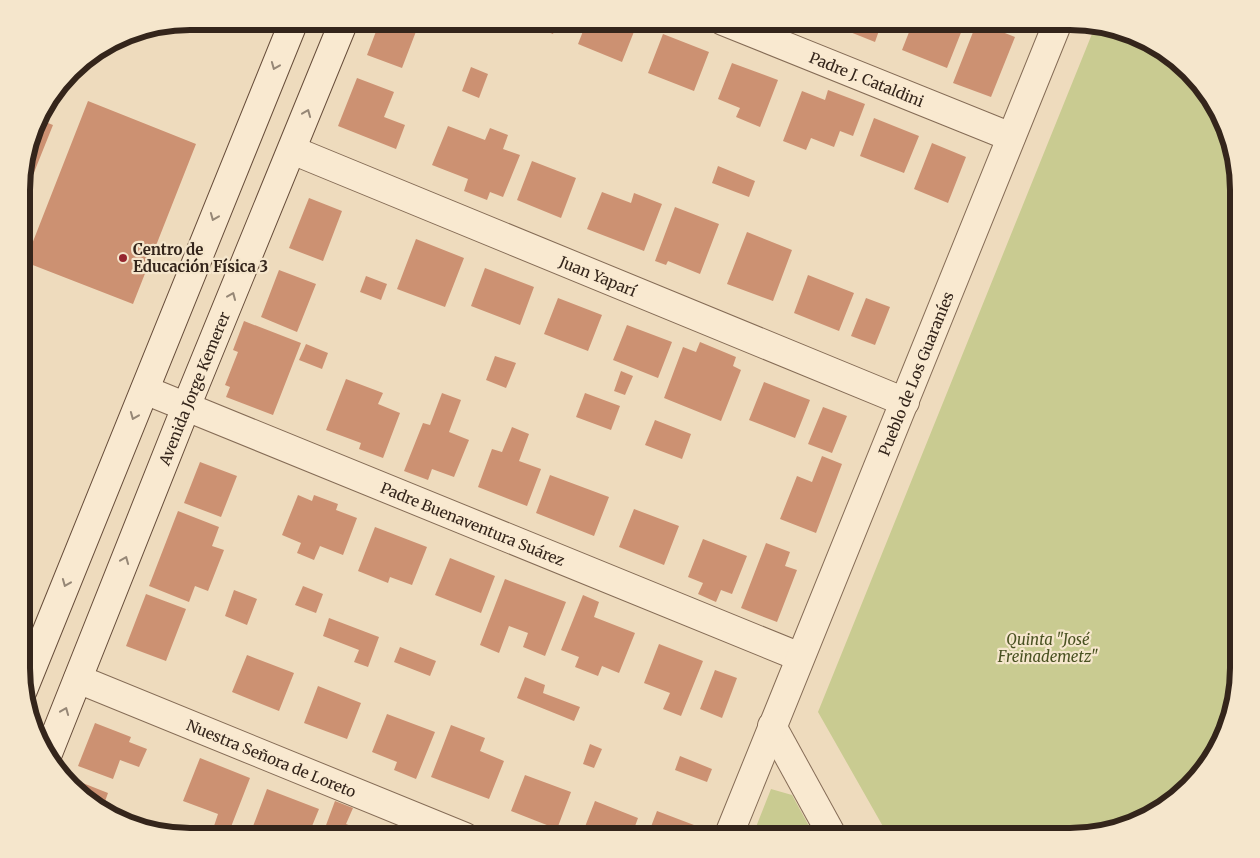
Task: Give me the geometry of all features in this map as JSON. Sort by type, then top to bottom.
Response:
[{"type":"street","points":[[30,673],[290,30]]},
{"type":"street","name":"Avenida Jorge Kemerer","points":[[51,747],[186,407],[340,30]]},
{"type":"street","name":"Padre J. Cataldini","points":[[743,30],[1011,137]]},
{"type":"street","name":"Pueblo de Los Guaraníes","points":[[732,828],[1055,30]]},
{"type":"street","name":"Juan Yaparí","points":[[292,150],[905,402]]},
{"type":"street","name":"Padre Buenaventura Suárez","points":[[144,390],[800,657]]},
{"type":"street","name":"Nuestra Señora de Loreto","points":[[78,679],[445,828]]},
{"type":"street","points":[[772,726],[828,828]]},
{"type":"green space","name":"Quinta \"José Freinademetz\"","points":[[1093,32],[1122,38],[1141,46],[1168,63],[1190,84],[1203,101],[1222,138],[1230,179],[1230,679],[1222,720],[1209,748],[1197,766],[1168,795],[1141,812],[1122,820],[1102,825],[1081,828],[884,828],[818,712]]},
{"type":"green space","points":[[771,789],[792,795],[810,828],[756,828]]},
{"type":"building","points":[[377,30],[417,30],[402,68],[367,55]]},
{"type":"building","points":[[543,30],[555,30],[553,34]]},
{"type":"building","points":[[583,30],[635,30],[622,62],[578,44]]},
{"type":"building","points":[[845,30],[879,30],[875,42]]},
{"type":"building","points":[[910,30],[962,30],[947,68],[902,50]]},
{"type":"building","points":[[974,30],[997,30],[1015,37],[991,97],[953,83]]},
{"type":"building","points":[[663,34],[709,52],[694,91],[648,73]]},
{"type":"building","points":[[732,63],[778,80],[760,127],[736,117],[740,108],[718,99]]},
{"type":"building","points":[[471,67],[488,74],[479,98],[462,91]]},
{"type":"building","points":[[357,78],[394,92],[384,117],[405,125],[396,149],[338,126]]},
{"type":"building","points":[[828,90],[865,104],[853,136],[840,131],[834,147],[811,138],[806,150],[783,141],[802,91],[825,100]]},
{"type":"building","points":[[88,101],[196,144],[133,304],[30,264],[30,249]]},
{"type":"building","points":[[874,118],[919,136],[904,173],[860,156]]},
{"type":"building","points":[[45,122],[53,125],[30,181],[31,169],[38,138]]},
{"type":"building","points":[[448,126],[485,140],[490,128],[508,135],[503,149],[520,155],[503,197],[490,192],[487,200],[464,191],[468,179],[432,165]]},
{"type":"building","points":[[932,143],[966,157],[948,203],[914,189]]},
{"type":"building","points":[[532,161],[576,178],[561,218],[517,200]]},
{"type":"building","points":[[718,166],[755,181],[749,197],[712,183]]},
{"type":"building","points":[[602,192],[631,203],[634,193],[662,204],[644,251],[587,229]]},
{"type":"building","points":[[309,198],[342,211],[323,261],[289,248]]},
{"type":"building","points":[[675,207],[719,224],[700,274],[668,261],[666,265],[655,261]]},
{"type":"building","points":[[747,232],[792,250],[773,301],[727,284]]},
{"type":"building","points":[[416,239],[464,258],[445,307],[397,289]]},
{"type":"building","points":[[485,268],[534,287],[520,325],[471,306]]},
{"type":"building","points":[[279,270],[316,284],[297,332],[261,317]]},
{"type":"building","points":[[808,275],[854,293],[839,331],[794,313]]},
{"type":"building","points":[[366,276],[387,284],[381,300],[360,292]]},
{"type":"building","points":[[558,298],[602,315],[588,351],[544,334]]},
{"type":"building","points":[[866,298],[890,307],[875,345],[851,336]]},
{"type":"building","points":[[244,321],[301,343],[273,415],[226,397],[230,387],[225,385],[238,352],[233,350]]},
{"type":"building","points":[[627,325],[672,342],[658,378],[613,360]]},
{"type":"building","points":[[700,342],[736,357],[733,366],[741,370],[721,421],[664,398],[683,347],[696,352]]},
{"type":"building","points":[[306,344],[328,353],[322,369],[299,360]]},
{"type":"building","points":[[495,356],[516,363],[506,388],[486,380]]},
{"type":"building","points":[[621,371],[633,376],[625,395],[614,391]]},
{"type":"building","points":[[346,379],[383,393],[378,404],[400,413],[383,458],[359,449],[361,443],[326,430]]},
{"type":"building","points":[[764,382],[810,400],[795,438],[749,420]]},
{"type":"building","points":[[442,393],[461,400],[449,432],[469,440],[454,477],[432,469],[428,480],[404,471],[423,423],[430,425]]},
{"type":"building","points":[[585,393],[620,406],[611,430],[576,417]]},
{"type":"building","points":[[823,407],[847,416],[832,453],[808,444]]},
{"type":"building","points":[[655,420],[691,434],[682,459],[645,445]]},
{"type":"building","points":[[512,427],[529,434],[519,461],[541,469],[527,506],[478,487],[492,449],[502,452]]},
{"type":"building","points":[[822,456],[842,464],[816,533],[780,519],[797,476],[812,482]]},
{"type":"building","points":[[200,462],[237,476],[221,517],[184,503]]},
{"type":"building","points":[[550,475],[609,497],[594,536],[536,513]]},
{"type":"building","points":[[298,495],[312,501],[314,495],[338,504],[336,510],[357,518],[343,555],[320,546],[314,560],[297,553],[301,543],[282,535]]},
{"type":"building","points":[[634,509],[679,526],[664,565],[619,547]]},
{"type":"building","points":[[178,511],[219,527],[212,546],[224,550],[208,591],[195,586],[189,602],[149,586]]},
{"type":"building","points":[[375,527],[427,547],[412,585],[390,577],[388,583],[358,571]]},
{"type":"building","points":[[703,539],[747,556],[732,594],[721,590],[716,602],[698,594],[703,583],[688,577]]},
{"type":"building","points":[[766,543],[790,552],[785,566],[797,570],[777,622],[741,608]]},
{"type":"building","points":[[450,558],[495,576],[481,613],[435,595]]},
{"type":"building","points":[[505,579],[566,602],[545,656],[523,647],[528,633],[509,626],[499,653],[480,645]]},
{"type":"building","points":[[303,586],[323,594],[316,613],[295,605]]},
{"type":"building","points":[[234,590],[257,599],[247,625],[225,616]]},
{"type":"building","points":[[146,594],[186,609],[166,661],[126,646]]},
{"type":"building","points":[[583,595],[599,602],[594,617],[635,633],[619,673],[602,666],[598,676],[575,667],[579,657],[561,650]]},
{"type":"building","points":[[329,618],[379,637],[368,667],[354,662],[359,650],[323,636]]},
{"type":"building","points":[[659,644],[703,661],[681,716],[663,709],[670,693],[644,683]]},
{"type":"building","points":[[400,647],[436,661],[430,676],[394,662]]},
{"type":"building","points":[[247,655],[294,673],[279,711],[232,692]]},
{"type":"building","points":[[715,670],[737,678],[722,718],[700,709]]},
{"type":"building","points":[[525,677],[545,685],[543,693],[580,707],[574,721],[517,698]]},
{"type":"building","points":[[318,686],[361,703],[347,739],[304,723]]},
{"type":"building","points":[[387,714],[435,732],[416,779],[394,770],[397,762],[372,752]]},
{"type":"building","points":[[95,723],[131,737],[129,742],[147,749],[139,767],[120,760],[113,779],[78,766]]},
{"type":"building","points":[[451,725],[485,738],[480,751],[504,761],[489,799],[431,777]]},
{"type":"building","points":[[590,744],[602,749],[594,768],[583,764]]},
{"type":"building","points":[[680,756],[712,769],[707,782],[675,770]]},
{"type":"building","points":[[200,758],[250,778],[231,828],[214,826],[218,814],[183,801]]},
{"type":"building","points":[[525,775],[571,792],[557,828],[511,811]]},
{"type":"building","points":[[77,781],[108,793],[104,803]]},
{"type":"building","points":[[267,789],[319,809],[311,828],[252,828]]},
{"type":"building","points":[[335,801],[353,808],[346,824],[356,828],[325,828]]},
{"type":"building","points":[[595,801],[638,818],[634,828],[584,828]]},
{"type":"building","points":[[657,811],[694,825],[693,828],[650,828]]},
{"type":"place","name":"Centro de Educación Física 3","points":[[123,258]]}]
